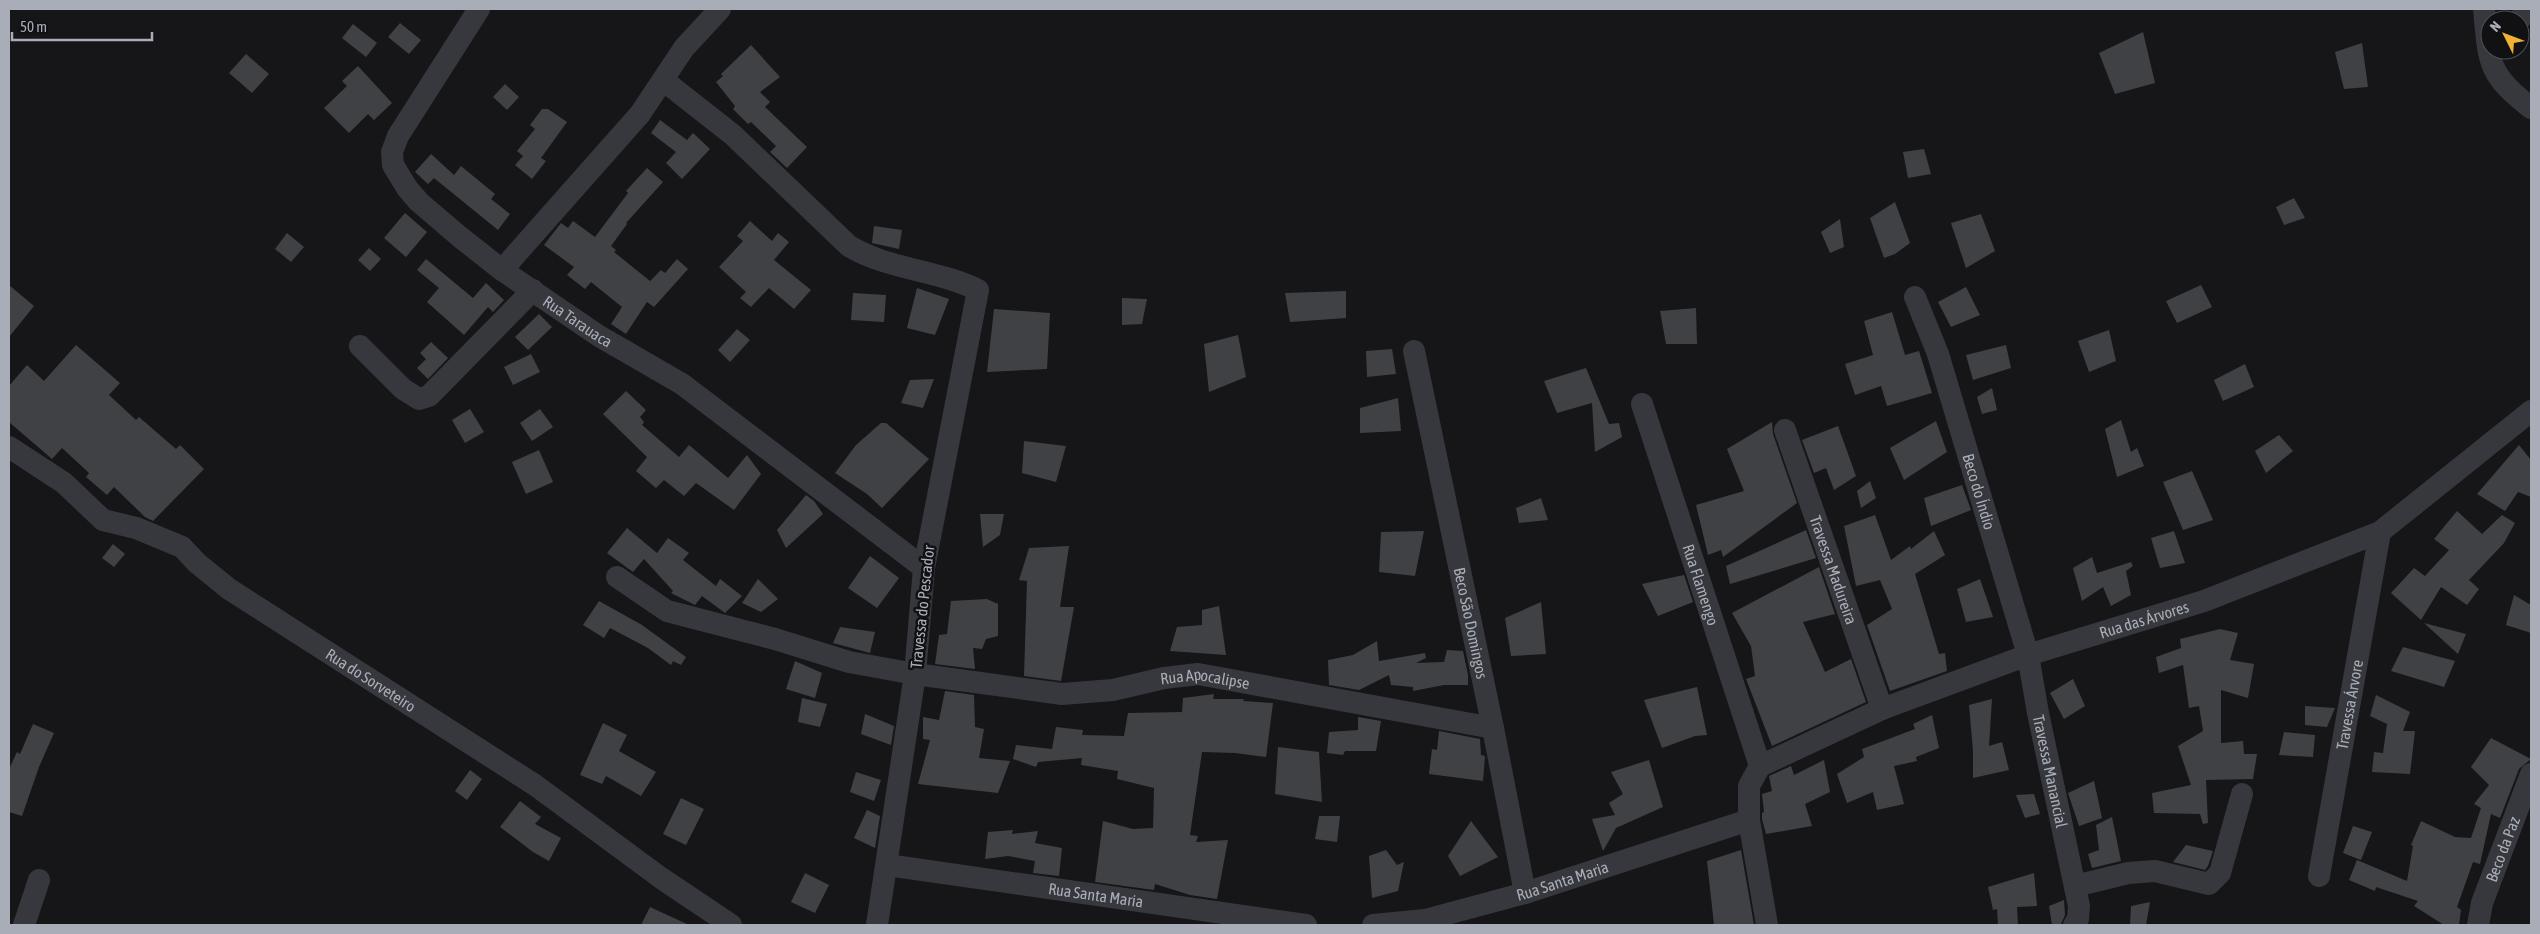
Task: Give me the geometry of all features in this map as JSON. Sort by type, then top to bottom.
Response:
[{"type":"street","name":"Rua Tarauaca","points":[[479,9],[398,136],[392,152],[393,164],[419,202],[502,270],[598,336],[682,384],[924,568]]},
{"type":"street","points":[[502,270],[640,114],[684,48],[720,9]]},
{"type":"street","points":[[2495,60],[2504,85],[2531,108]]},
{"type":"street","name":"Travessa do Pescador","points":[[663,80],[733,135],[849,246],[863,255],[893,264],[929,271],[959,281],[978,290],[924,568],[915,674],[877,925]]},
{"type":"street","points":[[360,346],[403,389],[419,399],[429,396],[533,290]]},
{"type":"street","name":"Beco do Índio","points":[[1915,297],[1938,354],[2028,655]]},
{"type":"street","name":"Beco São Domingos","points":[[1414,351],[1493,728],[1524,893]]},
{"type":"street","name":"Rua Flamengo","points":[[1642,404],[1760,766]]},
{"type":"street","name":"Rua das Árvores","points":[[1760,766],[1882,709],[2028,655],[2204,600],[2380,532],[2531,410]]},
{"type":"street","name":"Travessa Madureira","points":[[1786,430],[1882,709]]},
{"type":"street","name":"Rua do Sorveteiro","points":[[9,447],[64,483],[104,520],[136,528],[182,547],[197,563],[229,589],[535,785],[661,878],[731,925]]},
{"type":"street","name":"Travessa Árvore","points":[[2319,876],[2380,532]]},
{"type":"street","name":"Rua Apocalipse","points":[[617,577],[667,611],[775,639],[849,662],[915,674],[1062,694],[1113,690],[1164,678],[1198,674],[1493,728]]},
{"type":"street","name":"Travessa Manancial","points":[[2028,655],[2038,713],[2079,906],[2078,919],[2074,925]]},
{"type":"street","points":[[1760,766],[1751,779],[1748,798],[1748,820],[1768,925]]},
{"type":"street","name":"Beco da Paz","points":[[2478,925],[2482,903],[2531,774]]},
{"type":"street","points":[[2075,886],[2128,872],[2155,871],[2209,884],[2220,873],[2242,794]]},
{"type":"street","name":"Rua Santa Maria","points":[[1373,925],[1425,920],[1524,893],[1748,820]]},
{"type":"street","name":"Rua Santa Maria","points":[[887,865],[1306,925]]},
{"type":"street","points":[[24,925],[39,880]]},
{"type":"building","points":[[400,23],[421,40],[409,54],[388,37]]},
{"type":"building","points":[[353,24],[377,43],[366,57],[342,38]]},
{"type":"building","points":[[2143,32],[2155,83],[2115,94],[2099,53]]},
{"type":"building","points":[[2362,43],[2368,87],[2344,89],[2335,52]]},
{"type":"building","points":[[751,45],[780,77],[760,92],[770,102],[765,107],[807,147],[787,168],[770,152],[776,146],[751,122],[748,124],[733,109],[735,106],[716,82],[723,76],[721,74]]},
{"type":"building","points":[[246,54],[269,74],[252,93],[229,73]]},
{"type":"building","points":[[358,66],[392,103],[374,120],[368,114],[349,133],[324,108],[347,86],[342,81]]},
{"type":"building","points":[[505,84],[519,97],[507,110],[493,97]]},
{"type":"building","points":[[542,109],[548,109],[567,122],[541,158],[546,161],[532,179],[515,165],[523,156],[517,151],[535,129],[530,125]]},
{"type":"building","points":[[660,120],[687,140],[693,133],[710,149],[682,179],[666,163],[676,152],[651,133]]},
{"type":"building","points":[[1924,149],[1931,174],[1908,178],[1903,152]]},
{"type":"building","points":[[431,154],[454,175],[461,166],[495,194],[491,199],[510,214],[498,230],[434,178],[428,184],[415,172]]},
{"type":"building","points":[[647,168],[663,182],[626,223],[611,246],[616,250],[614,252],[650,281],[661,270],[665,273],[677,259],[688,269],[654,307],[647,302],[626,334],[611,324],[622,307],[591,282],[585,289],[567,275],[574,267],[544,245],[561,223],[568,228],[573,221],[595,237],[628,193],[626,191]]},
{"type":"building","points":[[2294,198],[2305,218],[2284,225],[2276,207]]},
{"type":"building","points":[[1895,202],[1910,243],[1895,254],[1884,258],[1870,218]]},
{"type":"building","points":[[405,213],[427,232],[406,257],[384,238]]},
{"type":"building","points":[[1981,214],[1995,251],[1966,268],[1951,223]]},
{"type":"building","points":[[1840,219],[1844,247],[1830,253],[1821,232]]},
{"type":"building","points":[[750,221],[772,241],[778,233],[789,242],[774,260],[811,290],[794,309],[769,288],[751,307],[740,298],[746,292],[719,267],[743,241],[737,236]]},
{"type":"building","points":[[874,226],[902,230],[899,249],[872,243]]},
{"type":"building","points":[[287,233],[304,247],[291,262],[275,249]]},
{"type":"building","points":[[369,248],[381,259],[370,271],[358,260]]},
{"type":"building","points":[[426,259],[473,298],[486,283],[504,300],[493,312],[488,307],[464,335],[427,302],[439,288],[417,270]]},
{"type":"building","points":[[9,285],[34,306],[9,337]]},
{"type":"building","points":[[2201,285],[2212,307],[2177,323],[2166,301]]},
{"type":"building","points":[[1966,287],[1980,315],[1951,327],[1938,302]]},
{"type":"building","points":[[917,288],[949,299],[935,335],[907,328]]},
{"type":"building","points":[[1346,291],[1346,318],[1290,322],[1285,293]]},
{"type":"building","points":[[853,293],[886,295],[884,322],[851,320]]},
{"type":"building","points":[[1122,298],[1147,299],[1142,324],[1122,325]]},
{"type":"building","points":[[1696,308],[1697,344],[1666,344],[1660,311]]},
{"type":"building","points":[[994,309],[1050,313],[1047,369],[987,372]]},
{"type":"building","points":[[1892,312],[1905,355],[1919,351],[1932,393],[1887,406],[1881,386],[1855,395],[1845,364],[1873,355],[1864,321]]},
{"type":"building","points":[[539,314],[552,327],[528,350],[515,337]]},
{"type":"building","points":[[737,329],[750,340],[730,362],[718,350]]},
{"type":"building","points":[[2109,330],[2116,361],[2089,372],[2078,341]]},
{"type":"building","points":[[1238,335],[1246,377],[1209,392],[1204,344]]},
{"type":"building","points":[[431,342],[448,358],[428,379],[417,368],[426,359],[420,353]]},
{"type":"building","points":[[76,345],[120,383],[109,395],[136,420],[139,417],[176,449],[180,445],[204,469],[153,521],[145,517],[114,487],[107,495],[86,477],[89,473],[62,448],[52,459],[9,422],[9,386],[27,365],[44,381]]},
{"type":"building","points":[[2006,345],[2011,368],[1973,380],[1966,355]]},
{"type":"building","points":[[1392,349],[1396,374],[1367,377],[1366,351]]},
{"type":"building","points":[[531,354],[540,372],[513,385],[504,367]]},
{"type":"building","points":[[2245,364],[2254,387],[2223,401],[2214,380]]},
{"type":"building","points":[[1586,368],[1609,424],[1619,423],[1622,437],[1595,452],[1592,403],[1557,413],[1544,381]]},
{"type":"building","points":[[934,379],[923,408],[901,403],[910,380]]},
{"type":"building","points":[[1992,388],[1997,410],[1982,414],[1977,397]]},
{"type":"building","points":[[626,391],[646,410],[640,417],[644,422],[642,425],[679,457],[689,445],[728,478],[747,455],[761,474],[734,510],[696,483],[684,496],[664,480],[656,488],[636,471],[647,457],[603,414]]},
{"type":"building","points":[[1398,398],[1401,431],[1360,433],[1360,408]]},
{"type":"building","points":[[470,409],[484,432],[465,443],[452,420]]},
{"type":"building","points":[[540,409],[553,427],[532,441],[520,423]]},
{"type":"building","points":[[2121,420],[2131,452],[2137,448],[2144,466],[2117,477],[2105,429]]},
{"type":"building","points":[[1936,421],[1947,452],[1904,480],[1890,448]]},
{"type":"building","points":[[1772,422],[1773,434],[1797,503],[1723,557],[1721,550],[1708,555],[1696,505],[1744,491],[1727,449]]},
{"type":"building","points":[[881,423],[886,423],[929,459],[882,508],[867,494],[835,473],[856,445]]},
{"type":"building","points":[[1838,426],[1856,476],[1834,490],[1826,468],[1814,473],[1802,440]]},
{"type":"building","points":[[2279,435],[2293,451],[2266,473],[2255,451]]},
{"type":"building","points":[[1024,441],[1066,446],[1056,482],[1022,473]]},
{"type":"building","points":[[2519,445],[2531,460],[2531,497],[2518,492],[2505,511],[2477,494]]},
{"type":"building","points":[[539,450],[553,482],[526,494],[512,462]]},
{"type":"building","points":[[2192,471],[2213,520],[2183,530],[2163,482]]},
{"type":"building","points":[[1870,481],[1876,498],[1861,508],[1857,491]]},
{"type":"building","points":[[1962,485],[1971,510],[1931,526],[1924,498]]},
{"type":"building","points":[[806,495],[814,501],[823,514],[786,548],[777,530]]},
{"type":"building","points":[[1541,498],[1548,520],[1519,523],[1516,508]]},
{"type":"building","points":[[2457,511],[2482,534],[2502,515],[2515,523],[2504,543],[2469,580],[2479,589],[2467,605],[2441,587],[2421,620],[2391,593],[2414,568],[2425,576],[2449,550],[2434,539]]},
{"type":"building","points":[[980,514],[1004,514],[1000,535],[983,547]]},
{"type":"building","points":[[1875,515],[1891,560],[1910,546],[1911,549],[1934,531],[1945,555],[1915,574],[1939,654],[1945,653],[1947,671],[1890,691],[1867,625],[1892,609],[1880,580],[1856,586],[1844,526]]},
{"type":"building","points":[[627,528],[657,553],[668,538],[689,553],[683,560],[716,586],[720,579],[742,596],[725,613],[702,596],[695,605],[671,593],[673,591],[644,559],[633,572],[607,553]]},
{"type":"building","points":[[1806,530],[1816,558],[1730,584],[1726,566]]},
{"type":"building","points":[[1424,531],[1415,576],[1379,572],[1381,532]]},
{"type":"building","points":[[2174,531],[2185,563],[2160,568],[2151,538]]},
{"type":"building","points":[[113,544],[125,554],[114,567],[102,558]]},
{"type":"building","points":[[1069,546],[1060,607],[1074,607],[1061,681],[1024,676],[1027,581],[1019,580],[1029,548]]},
{"type":"building","points":[[870,556],[899,578],[877,608],[848,588]]},
{"type":"building","points":[[2092,557],[2097,573],[2131,562],[2133,566],[2126,571],[2131,595],[2111,606],[2103,587],[2082,601],[2073,568]]},
{"type":"building","points":[[1819,567],[1835,614],[1803,622],[1825,672],[1851,659],[1866,702],[1772,746],[1746,679],[1755,676],[1751,646],[1732,613]]},
{"type":"building","points":[[1684,575],[1693,602],[1658,616],[1642,584]]},
{"type":"building","points":[[758,579],[778,599],[761,612],[742,603]]},
{"type":"building","points":[[1980,579],[1993,617],[1966,622],[1957,589]]},
{"type":"building","points":[[2514,595],[2531,605],[2531,633],[2506,625]]},
{"type":"building","points":[[987,599],[998,604],[998,636],[986,639],[982,649],[973,648],[975,669],[935,664],[939,635],[947,634],[951,601]]},
{"type":"building","points":[[599,601],[642,625],[686,657],[681,665],[673,661],[671,665],[648,648],[610,628],[604,638],[583,625]]},
{"type":"building","points":[[1541,602],[1546,654],[1511,656],[1505,618]]},
{"type":"building","points":[[1219,606],[1226,655],[1170,651],[1177,627],[1202,625],[1202,610]]},
{"type":"building","points":[[2424,623],[2466,634],[2458,654]]},
{"type":"building","points":[[840,627],[875,632],[870,653],[833,643]]},
{"type":"building","points":[[2220,629],[2238,633],[2230,660],[2254,664],[2248,698],[2221,690],[2221,743],[2243,741],[2244,754],[2257,754],[2253,779],[2206,780],[2208,823],[2203,824],[2200,814],[2154,813],[2152,793],[2191,785],[2178,746],[2203,731],[2199,706],[2189,708],[2183,665],[2159,673],[2156,657],[2181,648],[2180,639]]},
{"type":"building","points":[[1377,641],[1379,661],[1425,653],[1426,658],[1416,663],[1444,662],[1447,650],[1463,651],[1468,685],[1444,685],[1413,691],[1413,687],[1391,685],[1389,675],[1359,690],[1329,685],[1328,660],[1353,655]]},
{"type":"building","points":[[2403,647],[2455,661],[2444,687],[2391,671]]},
{"type":"building","points":[[795,661],[822,673],[815,698],[786,689]]},
{"type":"building","points":[[2073,679],[2085,706],[2064,719],[2050,693]]},
{"type":"building","points":[[1697,687],[1707,735],[1695,736],[1662,748],[1644,700]]},
{"type":"building","points":[[945,691],[974,695],[975,727],[984,729],[979,758],[1010,761],[998,793],[918,784],[930,740],[923,739],[923,717],[939,720]]},
{"type":"building","points":[[1214,694],[1213,699],[1244,699],[1243,701],[1273,703],[1266,757],[1235,753],[1202,752],[1190,835],[1198,836],[1196,842],[1228,840],[1217,899],[1190,895],[1155,884],[1154,890],[1095,882],[1103,821],[1133,829],[1153,828],[1154,788],[1117,779],[1118,771],[1081,765],[1082,758],[1038,762],[1036,767],[1013,759],[1016,745],[1052,749],[1056,727],[1083,730],[1082,735],[1124,736],[1128,713],[1182,712],[1183,698]]},
{"type":"building","points":[[2376,695],[2410,712],[2403,731],[2415,731],[2410,774],[2372,772],[2374,752],[2383,753],[2387,724],[2370,716]]},
{"type":"building","points":[[802,698],[827,704],[820,727],[798,722]]},
{"type":"building","points":[[1992,699],[1989,746],[2002,742],[2009,770],[1973,778],[1969,705]]},
{"type":"building","points":[[2305,706],[2335,708],[2327,727],[2305,725]]},
{"type":"building","points":[[865,714],[894,726],[891,745],[861,734]]},
{"type":"building","points":[[1932,715],[1939,748],[1916,757],[1917,761],[1894,766],[1904,804],[1877,810],[1873,792],[1847,803],[1837,774],[1864,757],[1862,749],[1915,729],[1913,724]]},
{"type":"building","points":[[1358,717],[1381,721],[1376,751],[1345,751],[1343,755],[1327,753],[1329,732],[1358,730]]},
{"type":"building","points":[[603,723],[627,735],[619,751],[656,772],[641,796],[606,776],[602,784],[580,775]]},
{"type":"building","points":[[33,724],[54,733],[39,767],[22,816],[9,812],[9,769],[17,752],[20,754]]},
{"type":"building","points":[[1439,731],[1480,739],[1481,755],[1485,756],[1483,781],[1429,774],[1432,749],[1437,750]]},
{"type":"building","points":[[2284,732],[2315,735],[2313,757],[2279,755]]},
{"type":"building","points":[[2491,738],[2531,759],[2519,769],[2500,818],[2491,814],[2480,864],[2473,862],[2457,907],[2461,910],[2459,925],[2444,925],[2414,906],[2418,901],[2376,887],[2375,891],[2349,880],[2357,860],[2407,881],[2413,846],[2411,845],[2421,821],[2455,837],[2471,838],[2481,808],[2474,804],[2489,785],[2471,767]]},
{"type":"building","points":[[1278,747],[1319,752],[1322,802],[1275,794]]},
{"type":"building","points":[[1649,760],[1663,807],[1616,828],[1603,851],[1592,819],[1615,815],[1609,803],[1623,794],[1611,772]]},
{"type":"building","points":[[1824,760],[1830,792],[1805,804],[1812,826],[1766,834],[1762,819],[1762,813],[1764,812],[1762,794],[1772,791],[1769,776],[1791,766],[1794,775]]},
{"type":"building","points":[[470,770],[482,779],[467,800],[455,791]]},
{"type":"building","points":[[856,772],[881,780],[874,801],[850,792]]},
{"type":"building","points":[[2094,781],[2102,818],[2079,826],[2068,793]]},
{"type":"building","points":[[2034,794],[2040,814],[2025,818],[2016,795]]},
{"type":"building","points":[[681,798],[704,809],[686,845],[663,834]]},
{"type":"building","points":[[520,801],[541,817],[535,824],[561,838],[549,861],[533,852],[500,827]]},
{"type":"building","points":[[867,810],[880,816],[875,848],[854,838]]},
{"type":"building","points":[[1319,816],[1340,816],[1337,842],[1315,839]]},
{"type":"building","points":[[2112,817],[2121,861],[2092,868],[2088,854],[2099,850],[2096,825]]},
{"type":"building","points":[[1471,821],[1498,857],[1460,876],[1448,856]]},
{"type":"building","points":[[2353,826],[2372,832],[2361,860],[2343,853]]},
{"type":"building","points":[[1013,830],[1012,834],[1038,831],[1035,843],[1062,848],[1059,876],[1033,873],[1035,861],[1008,856],[985,859],[988,832]]},
{"type":"building","points":[[2186,845],[2213,851],[2205,870],[2173,862]]},
{"type":"building","points":[[1386,850],[1397,865],[1404,862],[1398,891],[1372,898],[1369,856]]},
{"type":"building","points":[[1741,850],[1754,925],[1714,925],[1707,861]]},
{"type":"building","points":[[805,873],[829,885],[815,913],[791,902]]},
{"type":"building","points":[[2034,873],[2037,906],[2017,907],[2018,925],[1998,925],[1997,909],[1993,910],[1988,887]]},
{"type":"building","points":[[2064,900],[2065,915],[2061,924],[2052,925],[2049,906]]},
{"type":"building","points":[[2150,902],[2146,925],[2130,925],[2131,906]]},
{"type":"building","points":[[650,907],[689,925],[641,925]]}]
